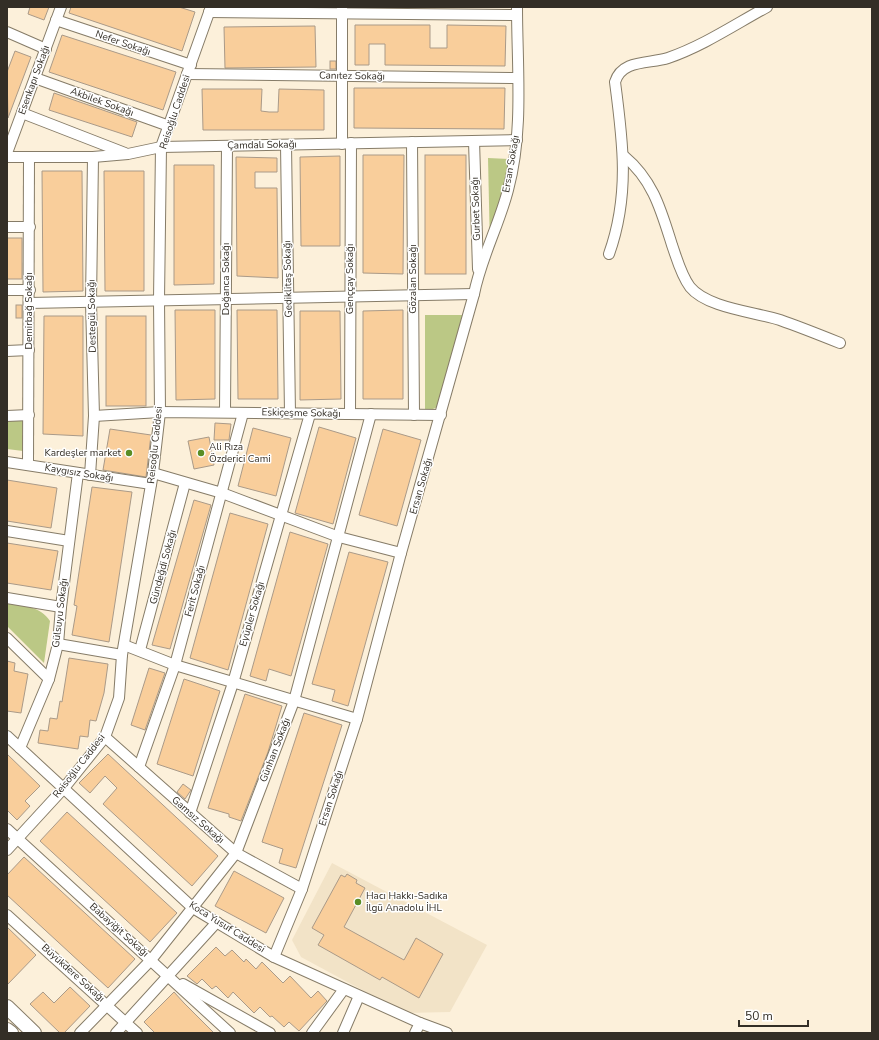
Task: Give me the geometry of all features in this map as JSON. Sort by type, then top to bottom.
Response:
[{"type":"street","name":"Esenkapı Sokağı","points":[[7,153],[61,7]]},
{"type":"street","points":[[609,254],[617,232],[624,156],[615,82],[620,72],[624,68],[666,58],[703,44],[766,7]]},
{"type":"street","points":[[210,10],[517,11]]},
{"type":"street","name":"Reisoğlu Caddesi","points":[[7,850],[64,788],[105,737],[119,698],[123,650],[151,484],[160,412],[159,300],[161,147],[210,10]]},
{"type":"street","name":"Genççay Sokağı","points":[[342,10],[342,76],[346,143],[350,297],[350,414]]},
{"type":"street","name":"Ersan Sokağı","points":[[274,957],[302,889],[357,719],[401,553],[441,415],[478,276],[508,190],[517,140],[517,11]]},
{"type":"street","name":"Nefer Sokağı","points":[[56,20],[189,70]]},
{"type":"street","points":[[7,32],[46,49]]},
{"type":"street","name":"Canıtez Sokağı","points":[[189,70],[342,76],[517,78]]},
{"type":"street","name":"Akbilek Sokağı","points":[[35,78],[169,126]]},
{"type":"street","points":[[22,114],[128,154]]},
{"type":"street","name":"Çamdalı Sokağı","points":[[7,157],[93,157],[128,154],[161,147],[517,140]]},
{"type":"street","name":"Gurbet Sokağı","points":[[474,141],[478,276]]},
{"type":"street","name":"Gözalan Sokağı","points":[[412,142],[414,415]]},
{"type":"street","name":"Gediklitaş Sokağı","points":[[286,145],[290,413]]},
{"type":"street","name":"Doğanca Sokağı","points":[[225,412],[227,146]]},
{"type":"street","points":[[624,156],[637,167],[648,181],[668,231],[678,265],[690,287],[703,298],[780,320],[840,343]]},
{"type":"street","name":"Demirbağ Sokağı","points":[[28,465],[30,303],[29,157]]},
{"type":"street","name":"Destegül Sokağı","points":[[90,475],[94,416],[91,302],[93,157]]},
{"type":"street","points":[[7,227],[30,227]]},
{"type":"street","points":[[7,290],[30,290]]},
{"type":"street","points":[[30,303],[474,294]]},
{"type":"street","points":[[7,351],[29,350]]},
{"type":"street","name":"Eskiçeşme Sokağı","points":[[94,416],[160,412],[441,415]]},
{"type":"street","name":"Ferit Sokağı","points":[[139,767],[175,666],[243,413]]},
{"type":"street","name":"Eyüpler Sokağı","points":[[190,813],[233,683],[310,414]]},
{"type":"street","name":"Günhan Sokağı","points":[[80,1033],[151,960],[236,853],[294,700],[372,414]]},
{"type":"street","points":[[7,416],[29,415]]},
{"type":"street","name":"Kaygısız Sokağı","points":[[7,462],[151,484]]},
{"type":"street","name":"Gülsuyu Sokağı","points":[[20,748],[49,680],[58,644],[61,607],[78,473]]},
{"type":"street","points":[[152,474],[222,493],[339,537],[401,553]]},
{"type":"street","name":"Gündeğdi Sokağı","points":[[140,650],[185,483]]},
{"type":"street","points":[[7,531],[69,541]]},
{"type":"street","points":[[7,598],[61,607]]},
{"type":"street","points":[[7,638],[49,680]]},
{"type":"street","points":[[58,644],[123,650],[140,650],[175,666],[357,719]]},
{"type":"street","name":"Koca Yusuf Caddesi","points":[[7,736],[193,908],[274,957],[420,1023],[447,1033]]},
{"type":"street","name":"Gamsız Sokağı","points":[[105,737],[236,853],[302,889]]},
{"type":"street","name":"Babayiğit Sokağı","points":[[7,829],[230,1033]]},
{"type":"street","name":"Büyükdere Sokağı","points":[[7,915],[107,1004],[137,1033]]},
{"type":"street","points":[[116,1033],[217,922]]},
{"type":"street","points":[[169,976],[270,1033]]},
{"type":"street","points":[[312,1033],[344,989]]},
{"type":"street","points":[[343,1033],[360,996]]},
{"type":"street","points":[[7,1007],[34,1033]]},
{"type":"street","points":[[415,1033],[420,1023]]},
{"type":"street","points":[[7,1030],[11,1033]]},
{"type":"shaded area","name":"Hacı Hakkı-Sadıka İlgü Anadolu İHL","points":[[332,863],[487,945],[450,1012],[405,1013],[301,957],[292,940]]},
{"type":"green space","points":[[488,158],[509,159],[511,164],[490,249]]},
{"type":"green space","points":[[425,315],[466,315],[438,407],[425,412]]},
{"type":"green space","points":[[7,421],[23,421],[23,451],[7,449]]},
{"type":"green space","points":[[7,603],[25,606],[41,612],[50,621],[44,663],[7,626]]},
{"type":"building","points":[[30,7],[49,7],[44,20],[28,14]]},
{"type":"building","points":[[71,7],[179,7],[195,12],[182,51],[69,13]]},
{"type":"building","points":[[355,25],[430,25],[430,48],[447,48],[447,25],[506,26],[505,66],[385,65],[385,44],[369,44],[369,65],[355,65]]},
{"type":"building","points":[[315,26],[316,67],[225,68],[224,27]]},
{"type":"building","points":[[62,35],[176,72],[163,110],[49,72]]},
{"type":"building","points":[[15,51],[31,57],[8,118],[7,72]]},
{"type":"building","points":[[330,61],[336,61],[336,69],[330,69]]},
{"type":"building","points":[[354,88],[505,88],[504,129],[354,128]]},
{"type":"building","points":[[202,89],[262,89],[261,111],[269,112],[278,112],[279,89],[324,90],[324,130],[203,130]]},
{"type":"building","points":[[54,93],[137,122],[132,137],[49,110]]},
{"type":"building","points":[[363,155],[404,155],[403,274],[363,273]]},
{"type":"building","points":[[425,155],[466,155],[466,274],[425,274]]},
{"type":"building","points":[[340,156],[340,246],[301,246],[300,157]]},
{"type":"building","points":[[236,157],[277,158],[277,172],[255,172],[255,188],[277,188],[278,278],[237,276]]},
{"type":"building","points":[[174,165],[214,165],[214,284],[174,285]]},
{"type":"building","points":[[42,171],[82,171],[83,291],[43,292]]},
{"type":"building","points":[[104,171],[144,171],[144,291],[105,291]]},
{"type":"building","points":[[7,238],[22,238],[22,279],[7,279]]},
{"type":"building","points":[[16,305],[22,305],[22,318],[16,318]]},
{"type":"building","points":[[175,310],[215,310],[215,399],[176,400]]},
{"type":"building","points":[[237,310],[277,310],[278,399],[238,399]]},
{"type":"building","points":[[403,310],[403,399],[363,399],[363,311]]},
{"type":"building","points":[[300,311],[340,311],[341,399],[300,400]]},
{"type":"building","points":[[44,316],[83,316],[83,436],[43,434]]},
{"type":"building","points":[[106,316],[146,316],[146,406],[106,406]]},
{"type":"building","points":[[215,423],[231,424],[229,440],[214,440]]},
{"type":"building","points":[[319,427],[356,438],[333,524],[295,513]]},
{"type":"building","points":[[253,428],[291,438],[276,496],[238,486]]},
{"type":"building","name":"Kardeşler market","points":[[110,429],[151,435],[146,477],[103,470]]},
{"type":"building","points":[[383,429],[421,440],[397,526],[359,515]]},
{"type":"building","name":"Ali Rıza Özderici Cami","points":[[209,437],[214,465],[194,469],[188,441]]},
{"type":"building","points":[[7,480],[57,488],[51,528],[7,521]]},
{"type":"building","points":[[92,487],[132,492],[109,642],[72,635],[77,606],[74,605]]},
{"type":"building","points":[[194,500],[211,505],[170,649],[152,645]]},
{"type":"building","points":[[230,513],[268,524],[228,670],[190,658]]},
{"type":"building","points":[[290,532],[328,544],[291,676],[269,669],[266,681],[250,676]]},
{"type":"building","points":[[7,543],[58,551],[51,590],[7,583]]},
{"type":"building","points":[[349,552],[388,562],[348,706],[332,701],[335,690],[312,684]]},
{"type":"building","points":[[69,658],[108,664],[104,693],[96,721],[90,720],[88,737],[80,736],[78,749],[38,743],[40,730],[48,731],[50,718],[57,719],[60,701],[62,702]]},
{"type":"building","points":[[7,661],[15,663],[14,671],[28,674],[21,713],[7,711]]},
{"type":"building","points":[[149,668],[165,673],[145,730],[131,725]]},
{"type":"building","points":[[184,679],[220,691],[193,776],[157,764]]},
{"type":"building","points":[[245,694],[282,706],[268,752],[241,821],[229,817],[229,814],[208,808]]},
{"type":"building","points":[[304,713],[342,725],[296,868],[279,863],[283,849],[262,842]]},
{"type":"building","points":[[7,754],[40,786],[25,801],[30,806],[17,820],[7,810]]},
{"type":"building","points":[[108,754],[218,856],[192,886],[103,804],[117,788],[105,776],[90,793],[79,783]]},
{"type":"building","points":[[183,784],[191,790],[185,799],[177,792]]},
{"type":"building","points":[[67,812],[177,913],[150,942],[40,841]]},
{"type":"building","points":[[24,857],[135,959],[108,988],[7,895],[7,875]]},
{"type":"building","points":[[234,871],[284,898],[266,933],[215,906]]},
{"type":"building","points":[[347,874],[357,880],[356,883],[365,888],[344,927],[404,960],[416,938],[443,954],[419,998],[382,977],[380,980],[318,945],[324,935],[312,928],[341,875],[345,877]]},
{"type":"building","points":[[7,927],[36,955],[7,985]]},
{"type":"building","points":[[216,947],[225,956],[232,950],[244,962],[246,959],[256,969],[262,962],[283,983],[290,976],[311,998],[318,991],[327,1001],[299,1031],[289,1022],[284,1027],[272,1016],[270,1017],[260,1007],[254,1013],[233,992],[228,998],[216,986],[212,989],[202,979],[197,984],[187,976]]},
{"type":"building","points":[[70,987],[90,1006],[64,1033],[60,1033],[30,1004],[43,992],[54,1003]]},
{"type":"building","points":[[174,992],[214,1033],[155,1033],[144,1022]]},
{"type":"place","name":"Kardeşler market","points":[[129,453]]},
{"type":"place","name":"Ali Rıza Özderici Cami","points":[[201,453]]},
{"type":"place","name":"Hacı Hakkı-Sadıka İlgü Anadolu İHL","points":[[358,902]]}]
